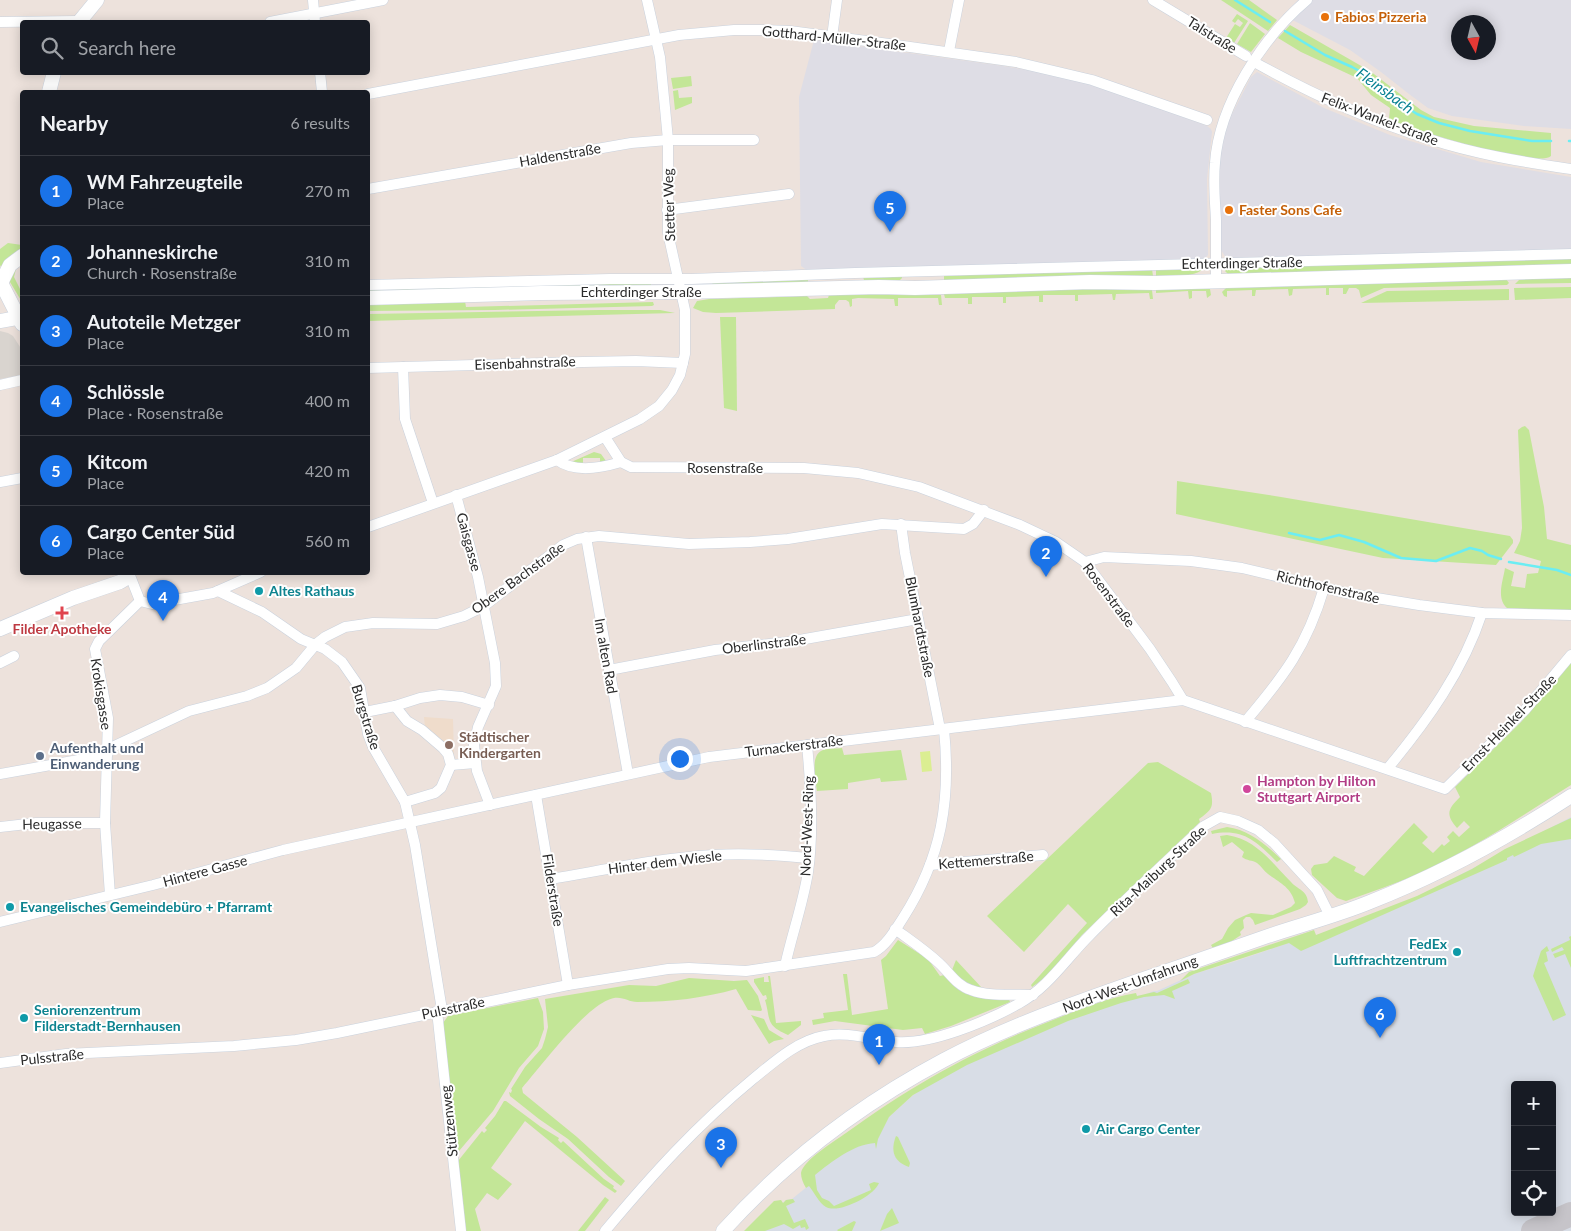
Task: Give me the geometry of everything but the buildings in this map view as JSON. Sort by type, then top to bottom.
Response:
[{"type":"main road","points":[[82,20],[97,0]]},
{"type":"main road","points":[[50,90],[53,75]]},
{"type":"main road","points":[[20,258],[10,265],[0,282],[20,318]]},
{"type":"main road","name":"Echterdinger Straße","points":[[370,298],[541,293],[679,286],[915,288],[1571,271]]},
{"type":"main road","points":[[0,321],[20,320]]},
{"type":"main road","points":[[0,629],[73,598],[120,582],[127,575]]},
{"type":"main road","name":"Nord-West-Umfahrung","points":[[723,1231],[779,1175],[826,1136],[873,1102],[946,1059],[1004,1031],[1072,1005],[1369,902],[1453,866],[1532,822],[1571,796]]},
{"type":"street","points":[[313,0],[314,18]]},
{"type":"street","points":[[292,20],[314,18],[383,0]]},
{"type":"street","name":"Stetter Weg","points":[[557,460],[645,416],[667,398],[676,383],[683,363],[686,345],[686,323],[668,233],[668,140],[662,77],[647,0]]},
{"type":"street","points":[[832,36],[836,0]]},
{"type":"street","points":[[949,51],[959,0]]},
{"type":"street","name":"Talstraße","points":[[1153,0],[1250,59]]},
{"type":"street","points":[[1216,281],[1214,178],[1217,148],[1222,126],[1250,59],[1307,0]]},
{"type":"street","points":[[0,22],[20,22]]},
{"type":"street","name":"Gotthard-Müller-Straße","points":[[370,94],[656,39],[734,30],[790,31],[949,51],[1016,62],[1092,80],[1207,120]]},
{"type":"street","name":"Felix-Wankel-Straße","points":[[1250,59],[1282,78],[1349,110],[1429,139],[1501,158],[1571,169]]},
{"type":"street","points":[[320,75],[322,90]]},
{"type":"street","name":"Haldenstraße","points":[[370,189],[646,141],[754,140]]},
{"type":"street","points":[[667,210],[789,194]]},
{"type":"street","name":"Echterdinger Straße","points":[[370,285],[610,279],[679,286],[914,272],[1571,254]]},
{"type":"street","points":[[914,272],[915,288]]},
{"type":"street","name":"Eisenbahnstraße","points":[[370,368],[636,361],[683,363]]},
{"type":"street","points":[[403,367],[404,414],[433,503]]},
{"type":"street","points":[[0,385],[20,380]]},
{"type":"street","points":[[605,437],[621,462]]},
{"type":"street","points":[[370,526],[557,460]]},
{"type":"street","name":"Rosenstraße","points":[[557,460],[566,467],[574,468],[603,467],[621,462],[632,467],[804,468],[858,473],[919,487],[984,510],[1056,542],[1085,562],[1150,649],[1183,700]]},
{"type":"street","points":[[0,482],[20,478]]},
{"type":"street","name":"Gaisgasse","points":[[456,495],[473,556],[494,654],[497,679],[494,694],[475,737],[474,745],[475,763],[490,805]]},
{"type":"street","name":"Obere Bachstraße","points":[[0,774],[53,765],[108,751],[189,711],[247,696],[267,688],[296,668],[316,644],[333,632],[345,627],[373,623],[437,624],[464,616],[484,606],[563,545],[577,539],[605,537],[689,544],[726,544],[788,538],[882,524],[964,529],[973,524],[984,510]]},
{"type":"street","name":"Blumhardtstraße","points":[[901,524],[918,619],[942,729]]},
{"type":"street","name":"Im alten Rad","points":[[586,537],[628,774]]},
{"type":"street","name":"Richthofenstraße","points":[[1085,562],[1097,558],[1112,557],[1191,561],[1242,568],[1387,601],[1482,613],[1571,615]]},
{"type":"street","points":[[130,575],[140,601],[152,604],[218,591],[254,575]]},
{"type":"street","points":[[1246,722],[1281,680],[1298,651],[1316,614],[1324,588]]},
{"type":"street","name":"Burgstraße","points":[[218,591],[262,612],[301,639],[316,644],[334,655],[350,672],[360,688],[368,734],[373,747],[405,802],[411,822]]},
{"type":"street","name":"Krokisgasse","points":[[110,895],[105,823],[108,718],[95,649],[99,641],[140,601]]},
{"type":"street","points":[[1183,700],[1388,768],[1417,732],[1452,680],[1473,640],[1482,613]]},
{"type":"street","name":"Oberlinstraße","points":[[609,670],[714,650],[796,640],[918,619]]},
{"type":"street","name":"Ernst-Heinkel-Straße","points":[[1388,768],[1445,789],[1525,710],[1571,655]]},
{"type":"street","points":[[0,663],[14,656]]},
{"type":"street","points":[[365,712],[440,695],[462,697],[489,705]]},
{"type":"street","name":"Turnackerstraße","points":[[411,822],[709,756],[1183,700]]},
{"type":"street","points":[[395,706],[407,721],[422,730],[443,748],[448,754],[451,765],[442,788],[435,793],[405,802]]},
{"type":"street","name":"Kettemerstraße","points":[[895,929],[916,896],[939,840],[946,802],[948,774],[942,729]]},
{"type":"street","name":"Nord-West-Ring","points":[[785,966],[801,905],[809,858],[810,792],[807,745]]},
{"type":"street","points":[[451,765],[475,763]]},
{"type":"street","name":"Filderstraße","points":[[536,794],[568,985]]},
{"type":"street","name":"Rita-Maiburg-Straße","points":[[605,1231],[661,1166],[709,1116],[765,1069],[806,1041],[834,1034],[896,1042],[926,1040],[955,1032],[998,1014],[1034,995],[1087,939],[1186,842],[1204,826],[1220,817],[1238,821],[1258,830],[1274,843],[1317,890],[1330,916]]},
{"type":"street","name":"Hintere Gasse","points":[[0,922],[162,883],[283,850],[411,822]]},
{"type":"street","name":"Stützenweg","points":[[411,822],[439,1011],[461,1231]]},
{"type":"street","name":"Heugasse","points":[[0,828],[36,823],[105,823]]},
{"type":"street","name":"Hinter dem Wiesle","points":[[551,879],[667,859],[702,856],[743,854],[809,858]]},
{"type":"street","name":"Kettemerstraße","points":[[930,865],[1043,855]]},
{"type":"street","points":[[895,929],[938,962],[968,990],[993,995],[1034,995]]},
{"type":"street","name":"Pulsstraße","points":[[0,1063],[66,1054],[279,1042],[337,1033],[568,985],[668,969],[689,968],[746,972],[874,952],[884,945],[895,929]]},
{"type":"shaded area","points":[[1298,0],[1571,0],[1571,129],[1524,126],[1452,116],[1428,108],[1350,50],[1283,15]]},
{"type":"shaded area","points":[[814,40],[1056,75],[1107,89],[1207,126],[1212,132],[1207,179],[1208,255],[1204,259],[808,271],[801,266],[799,97]]},
{"type":"shaded area","points":[[1257,72],[1324,108],[1390,135],[1481,162],[1571,177],[1571,251],[1232,260],[1226,258],[1220,248],[1220,158],[1230,118],[1251,77]]},
{"type":"shaded area","points":[[0,331],[13,336],[20,347],[20,375],[0,379]]},
{"type":"shaded area","name":"Städtischer Kindergarten","points":[[424,717],[453,719],[454,755],[425,728]]},
{"type":"shaded area","points":[[1571,817],[1571,1231],[755,1231],[786,1200],[792,1199],[808,1186],[809,1179],[890,1116],[912,1096],[930,1082],[973,1058],[1122,998],[1157,991],[1194,974],[1312,935],[1318,936],[1408,902]]},
{"type":"green space","points":[[1221,0],[1249,0],[1277,20],[1268,31]]},
{"type":"green space","points":[[1237,14],[1248,21],[1234,43],[1226,38],[1235,24],[1240,27],[1243,23],[1238,19],[1235,23],[1232,21]]},
{"type":"green space","points":[[1250,23],[1265,34],[1251,52],[1237,44]]},
{"type":"green space","points":[[1290,25],[1370,71],[1421,110],[1434,117],[1474,126],[1551,133],[1551,156],[1540,159],[1499,153],[1446,139],[1389,119],[1390,108],[1371,95],[1357,78],[1301,52],[1278,38]]},
{"type":"green space","points":[[691,76],[692,86],[673,89],[671,78]]},
{"type":"green space","points":[[678,90],[679,98],[692,97],[692,103],[675,110],[673,91]]},
{"type":"green space","points":[[8,243],[20,245],[20,255],[2,269],[0,265],[0,249]]},
{"type":"green space","points":[[1571,258],[1571,265],[1228,274],[1225,271],[1227,267]]},
{"type":"green space","points":[[20,264],[16,269],[14,277],[20,289],[20,299],[10,282],[10,275]]},
{"type":"green space","points":[[1204,268],[1194,274],[1182,276],[1156,276],[1156,269]]},
{"type":"green space","points":[[1152,269],[1153,276],[944,281],[944,274]]},
{"type":"green space","points":[[902,275],[899,281],[864,280],[863,277]]},
{"type":"green space","points":[[1571,276],[1571,283],[1515,284],[1521,278]]},
{"type":"green space","points":[[808,277],[808,283],[712,284],[713,282]]},
{"type":"green space","points":[[1506,279],[1509,283],[1507,285],[1384,288],[1361,298],[1359,290],[1356,288],[1349,288],[1346,294],[1343,294],[1343,288],[1329,288],[1329,295],[1326,295],[1326,288],[1293,289],[1292,295],[1289,296],[1288,289],[1256,290],[1255,296],[1252,296],[1252,290],[1227,291],[1227,297],[1222,292],[1226,288]]},
{"type":"green space","points":[[651,283],[651,286],[370,293],[370,290]]},
{"type":"green space","points":[[1571,287],[1571,298],[1515,300],[1514,288]]},
{"type":"green space","points":[[1093,288],[1152,290],[1153,299],[1150,299],[1149,293],[1116,294],[1115,300],[1113,300],[1112,294],[1078,295],[1078,301],[1075,301],[1075,295],[1043,295],[1043,302],[1039,302],[1039,296],[1006,297],[1006,303],[1003,303],[1003,297],[972,297],[972,304],[968,304],[968,298],[945,298],[944,294],[1003,290]]},
{"type":"green space","points":[[1210,289],[1211,295],[1207,298],[1206,291],[1192,291],[1192,298],[1189,299],[1188,291],[1156,293],[1156,290]]},
{"type":"green space","points":[[1509,289],[1509,300],[1361,303],[1387,291]]},
{"type":"green space","points":[[829,295],[941,295],[942,305],[939,305],[938,298],[898,298],[898,306],[895,306],[894,299],[858,298],[852,299],[852,306],[850,307],[849,302],[846,300],[839,300],[835,305],[835,309],[716,313],[703,312],[693,308],[697,301],[709,299],[807,296],[810,299],[828,298]]},
{"type":"green space","points":[[465,301],[466,307],[653,302],[654,305],[495,310],[370,311],[370,304]]},
{"type":"green space","points":[[599,310],[660,310],[675,313],[370,321],[370,314]]},
{"type":"green space","points":[[720,317],[736,317],[737,411],[724,408]]},
{"type":"green space","points":[[1525,426],[1529,430],[1544,507],[1547,539],[1571,545],[1571,611],[1507,608],[1502,599],[1501,589],[1505,568],[1514,572],[1511,586],[1525,588],[1527,574],[1538,573],[1541,561],[1514,553],[1520,541],[1522,528],[1518,430]]},
{"type":"green space","points":[[594,452],[601,454],[606,461],[600,465],[600,458],[583,458],[583,465],[569,463]]},
{"type":"green space","points":[[1177,481],[1510,536],[1513,543],[1496,565],[1383,558],[1176,514]]},
{"type":"green space","points":[[1571,661],[1571,785],[1496,832],[1438,865],[1409,878],[1346,901],[1337,898],[1312,875],[1311,869],[1314,865],[1327,863],[1334,856],[1356,867],[1354,871],[1364,876],[1414,823],[1428,837],[1422,843],[1433,853],[1442,844],[1444,846],[1450,841],[1447,837],[1453,831],[1459,837],[1470,827],[1464,821],[1457,828],[1451,819],[1451,808],[1460,797],[1455,787],[1521,722]]},
{"type":"green space","points":[[842,748],[844,755],[901,750],[907,780],[881,782],[880,778],[848,783],[848,789],[817,791],[814,770],[818,754],[826,749]]},
{"type":"green space","points":[[930,751],[932,771],[922,772],[920,752]]},
{"type":"green space","points":[[1158,762],[1211,793],[1211,808],[1199,819],[1200,822],[1082,935],[1046,977],[1032,987],[1031,985],[1087,923],[1068,904],[1024,952],[987,916],[1148,763]]},
{"type":"green space","points":[[1571,818],[1571,839],[1541,844],[1514,857],[1513,855],[1507,858],[1507,860],[1301,951],[1289,943],[1194,974],[1180,981],[1189,972],[1314,930],[1316,935],[1417,896],[1472,869],[1505,849]]},
{"type":"green space","points":[[1227,827],[1250,834],[1281,859],[1277,862],[1255,842],[1241,835],[1232,833],[1212,834],[1211,831]]},
{"type":"green space","points":[[1227,835],[1247,841],[1263,853],[1306,895],[1308,902],[1300,909],[1255,925],[1250,917],[1246,917],[1243,920],[1244,928],[1240,932],[1241,935],[1229,943],[1213,948],[1211,945],[1222,939],[1235,920],[1251,913],[1273,915],[1291,907],[1295,903],[1291,893],[1284,886],[1257,863],[1242,857],[1244,852],[1232,842],[1223,847],[1220,836]]},
{"type":"green space","points":[[1571,936],[1571,968],[1565,954],[1555,958],[1553,954],[1564,950],[1562,947],[1552,952],[1551,949],[1570,940],[1569,937]]},
{"type":"green space","points":[[898,940],[928,959],[940,976],[944,975],[967,993],[984,997],[1008,997],[1010,1002],[951,1026],[925,1034],[922,1028],[903,1030],[835,1021],[813,1025],[812,1020],[824,1018],[823,1013],[848,1010],[843,974],[847,974],[852,1015],[888,1009],[881,960]]},
{"type":"green space","points":[[1547,946],[1549,951],[1546,952],[1548,961],[1544,963],[1566,1015],[1553,1021],[1533,976],[1541,951]]},
{"type":"green space","points":[[956,960],[982,988],[981,991],[969,987],[952,970]]},
{"type":"green space","points":[[768,976],[770,976],[776,1023],[801,1021],[801,1025],[788,1035],[772,1025],[765,1000],[767,999],[766,995],[763,996],[754,982],[754,979],[764,977],[764,982],[769,982]]},
{"type":"green space","points":[[689,978],[747,980],[758,996],[762,1010],[748,1010],[736,989],[700,997],[662,1001],[633,1002],[613,998],[586,1015],[522,1088],[523,1093],[577,1137],[625,1181],[621,1186],[568,1139],[510,1096],[509,1092],[511,1093],[511,1089],[525,1067],[542,1048],[548,1027],[545,999],[629,985],[656,986]]},
{"type":"green space","points":[[1188,979],[1190,983],[1172,991],[1175,999],[1164,995],[1144,997],[1068,1021],[967,1065],[913,1095],[889,1117],[878,1139],[876,1149],[875,1143],[851,1150],[835,1159],[815,1175],[817,1190],[822,1198],[834,1206],[871,1190],[869,1184],[879,1183],[870,1193],[856,1202],[832,1209],[823,1205],[809,1186],[806,1188],[801,1173],[807,1162],[871,1115],[946,1069],[997,1043],[1083,1008],[1125,995],[1136,993],[1137,996],[1157,993]]},
{"type":"green space","points":[[538,998],[543,1012],[544,1029],[538,1046],[519,1068],[493,1111],[457,1152],[443,1023],[448,1016]]},
{"type":"green space","points":[[751,1015],[764,1019],[769,1030],[784,1039],[769,1044]]},
{"type":"green space","points":[[504,1101],[559,1138],[558,1140],[561,1143],[563,1141],[614,1186],[613,1188],[617,1191],[615,1193],[603,1185],[525,1121],[491,1168],[512,1184],[498,1200],[487,1193],[475,1209],[481,1231],[466,1231],[458,1161],[482,1131],[484,1133],[487,1130],[485,1128]]},
{"type":"green space","points":[[896,1136],[910,1163],[909,1167],[900,1162],[895,1155],[893,1146]]},
{"type":"green space","points":[[605,1197],[609,1200],[585,1231],[578,1231]]},
{"type":"green space","points":[[793,1199],[795,1202],[786,1206],[794,1223],[805,1219],[809,1228],[806,1230],[805,1227],[801,1228],[800,1225],[793,1229],[784,1224],[765,1231],[744,1231],[774,1201],[781,1200],[783,1203],[786,1200]]},
{"type":"green space","points":[[892,1208],[899,1223],[880,1231],[887,1214]]},
{"type":"green space","points":[[854,1221],[856,1222],[852,1231],[837,1230]]},
{"type":"waterway","name":"Fleinsbach","points":[[1235,0],[1270,22]]},
{"type":"waterway","name":"Fleinsbach","points":[[1285,31],[1325,55],[1372,78],[1392,98],[1417,114],[1439,123],[1470,131],[1532,141],[1551,141]]},
{"type":"waterway","points":[[1289,533],[1320,540],[1339,535],[1364,542],[1401,558],[1436,561],[1470,548],[1501,559]]},
{"type":"waterway","points":[[1509,562],[1557,570],[1571,575]]},
{"type":"taxiway","points":[[1533,1231],[1571,1214]]},
{"type":"place","name":"Fabios Pizzeria","points":[[1325,17]]},
{"type":"place","name":"Faster Sons Cafe","points":[[1229,210]]},
{"type":"place","name":"Kitcom","points":[[890,232]]},
{"type":"place","name":"Johanneskirche","points":[[1046,577]]},
{"type":"place","name":"Altes Rathaus","points":[[259,591]]},
{"type":"place","name":"Filder Apotheke","points":[[62,613]]},
{"type":"place","name":"Schlössle","points":[[163,621]]},
{"type":"place","name":"Städtischer Kindergarten","points":[[449,745]]},
{"type":"place","name":"Aufenthalt und Einwanderung","points":[[40,756]]},
{"type":"place","name":"Hampton by Hilton Stuttgart Airport","points":[[1247,789]]},
{"type":"place","name":"Evangelisches Gemeindebüro + Pfarramt","points":[[10,907]]},
{"type":"place","name":"FedEx Luftfrachtzentrum","points":[[1457,952]]},
{"type":"place","name":"Seniorenzentrum Filderstadt-Bernhausen","points":[[24,1018]]},
{"type":"place","name":"Cargo Center Süd","points":[[1380,1038]]},
{"type":"place","name":"WM Fahrzeugteile","points":[[879,1065]]},
{"type":"place","name":"Air Cargo Center","points":[[1086,1129]]},
{"type":"place","name":"Autoteile Metzger","points":[[721,1168]]}]
